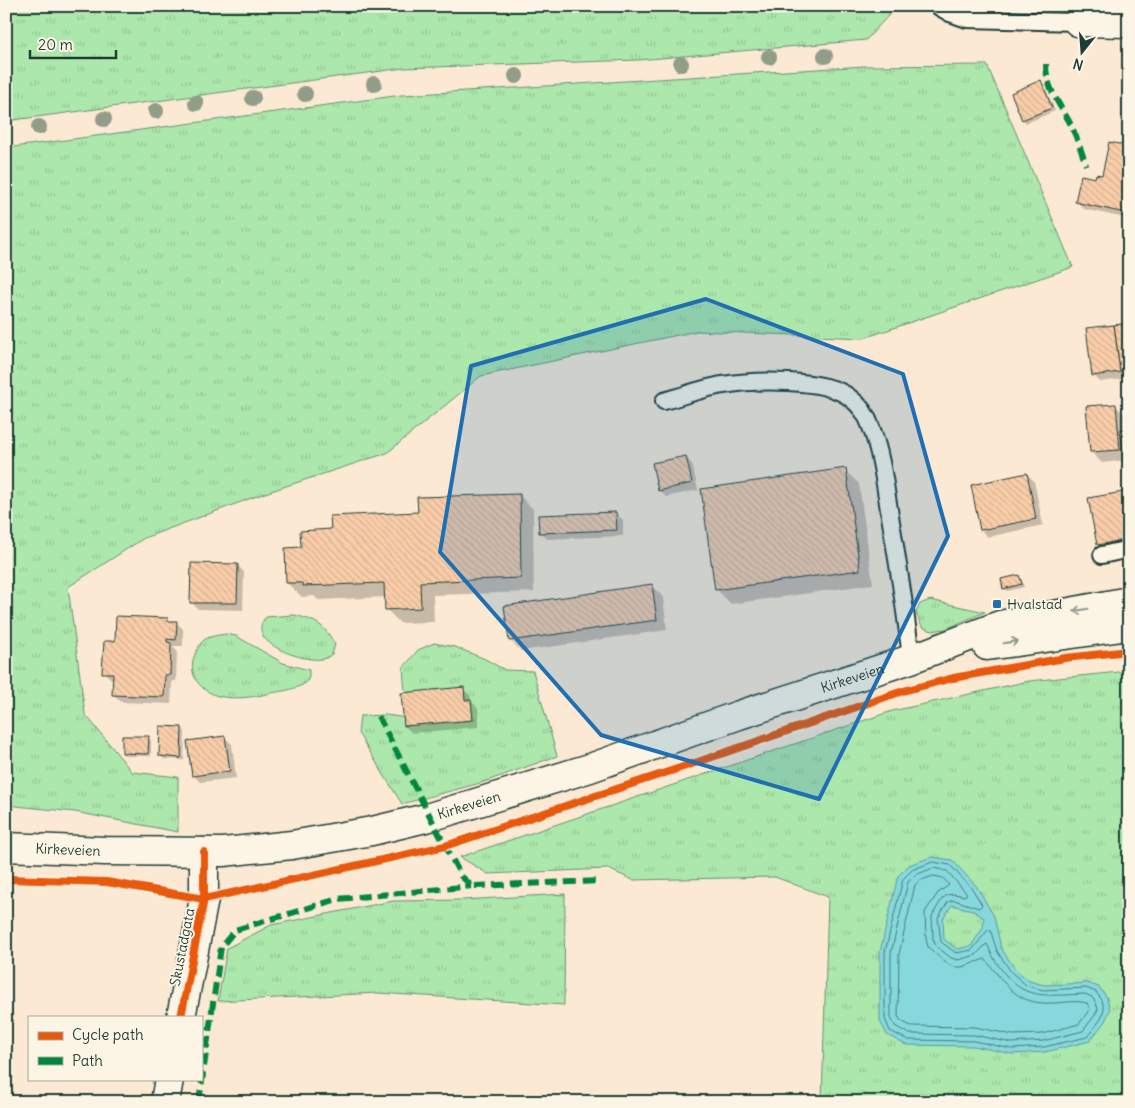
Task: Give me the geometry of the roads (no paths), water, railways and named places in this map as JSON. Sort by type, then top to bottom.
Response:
[{"type":"main road","points":[[1078,22],[1129,23]]},
{"type":"main road","name":"Kirkeveien","points":[[6,847],[204,852],[292,845],[364,832],[430,817],[590,768],[739,715],[911,659],[1000,625],[1129,601]]},
{"type":"main road","name":"Kirkeveien","points":[[911,659],[1020,640],[1129,626]]},
{"type":"main road","name":"Skustadgata","points":[[181,1016],[204,900],[204,852]]},
{"type":"main road","points":[[165,1102],[169,1080]]},
{"type":"lane","points":[[938,6],[967,19],[1078,22]]},
{"type":"lane","points":[[664,401],[722,385],[756,382],[816,384],[834,388],[848,396],[861,408],[871,425],[880,456],[904,600],[911,659]]},
{"type":"lane","points":[[1102,555],[1129,549]]},
{"type":"water","points":[[932,857],[952,860],[977,887],[994,916],[1001,948],[1015,969],[1029,981],[1044,985],[1087,983],[1099,987],[1107,998],[1110,1010],[1105,1021],[1090,1041],[1045,1052],[1012,1054],[974,1046],[906,1045],[887,1035],[880,1021],[880,952],[898,876],[909,865]],"holes":[[[952,905],[972,910],[984,918],[983,928],[971,946],[957,949],[944,939],[943,919]]]},
{"type":"place","name":"Hvalstad","points":[[997,604]]}]
